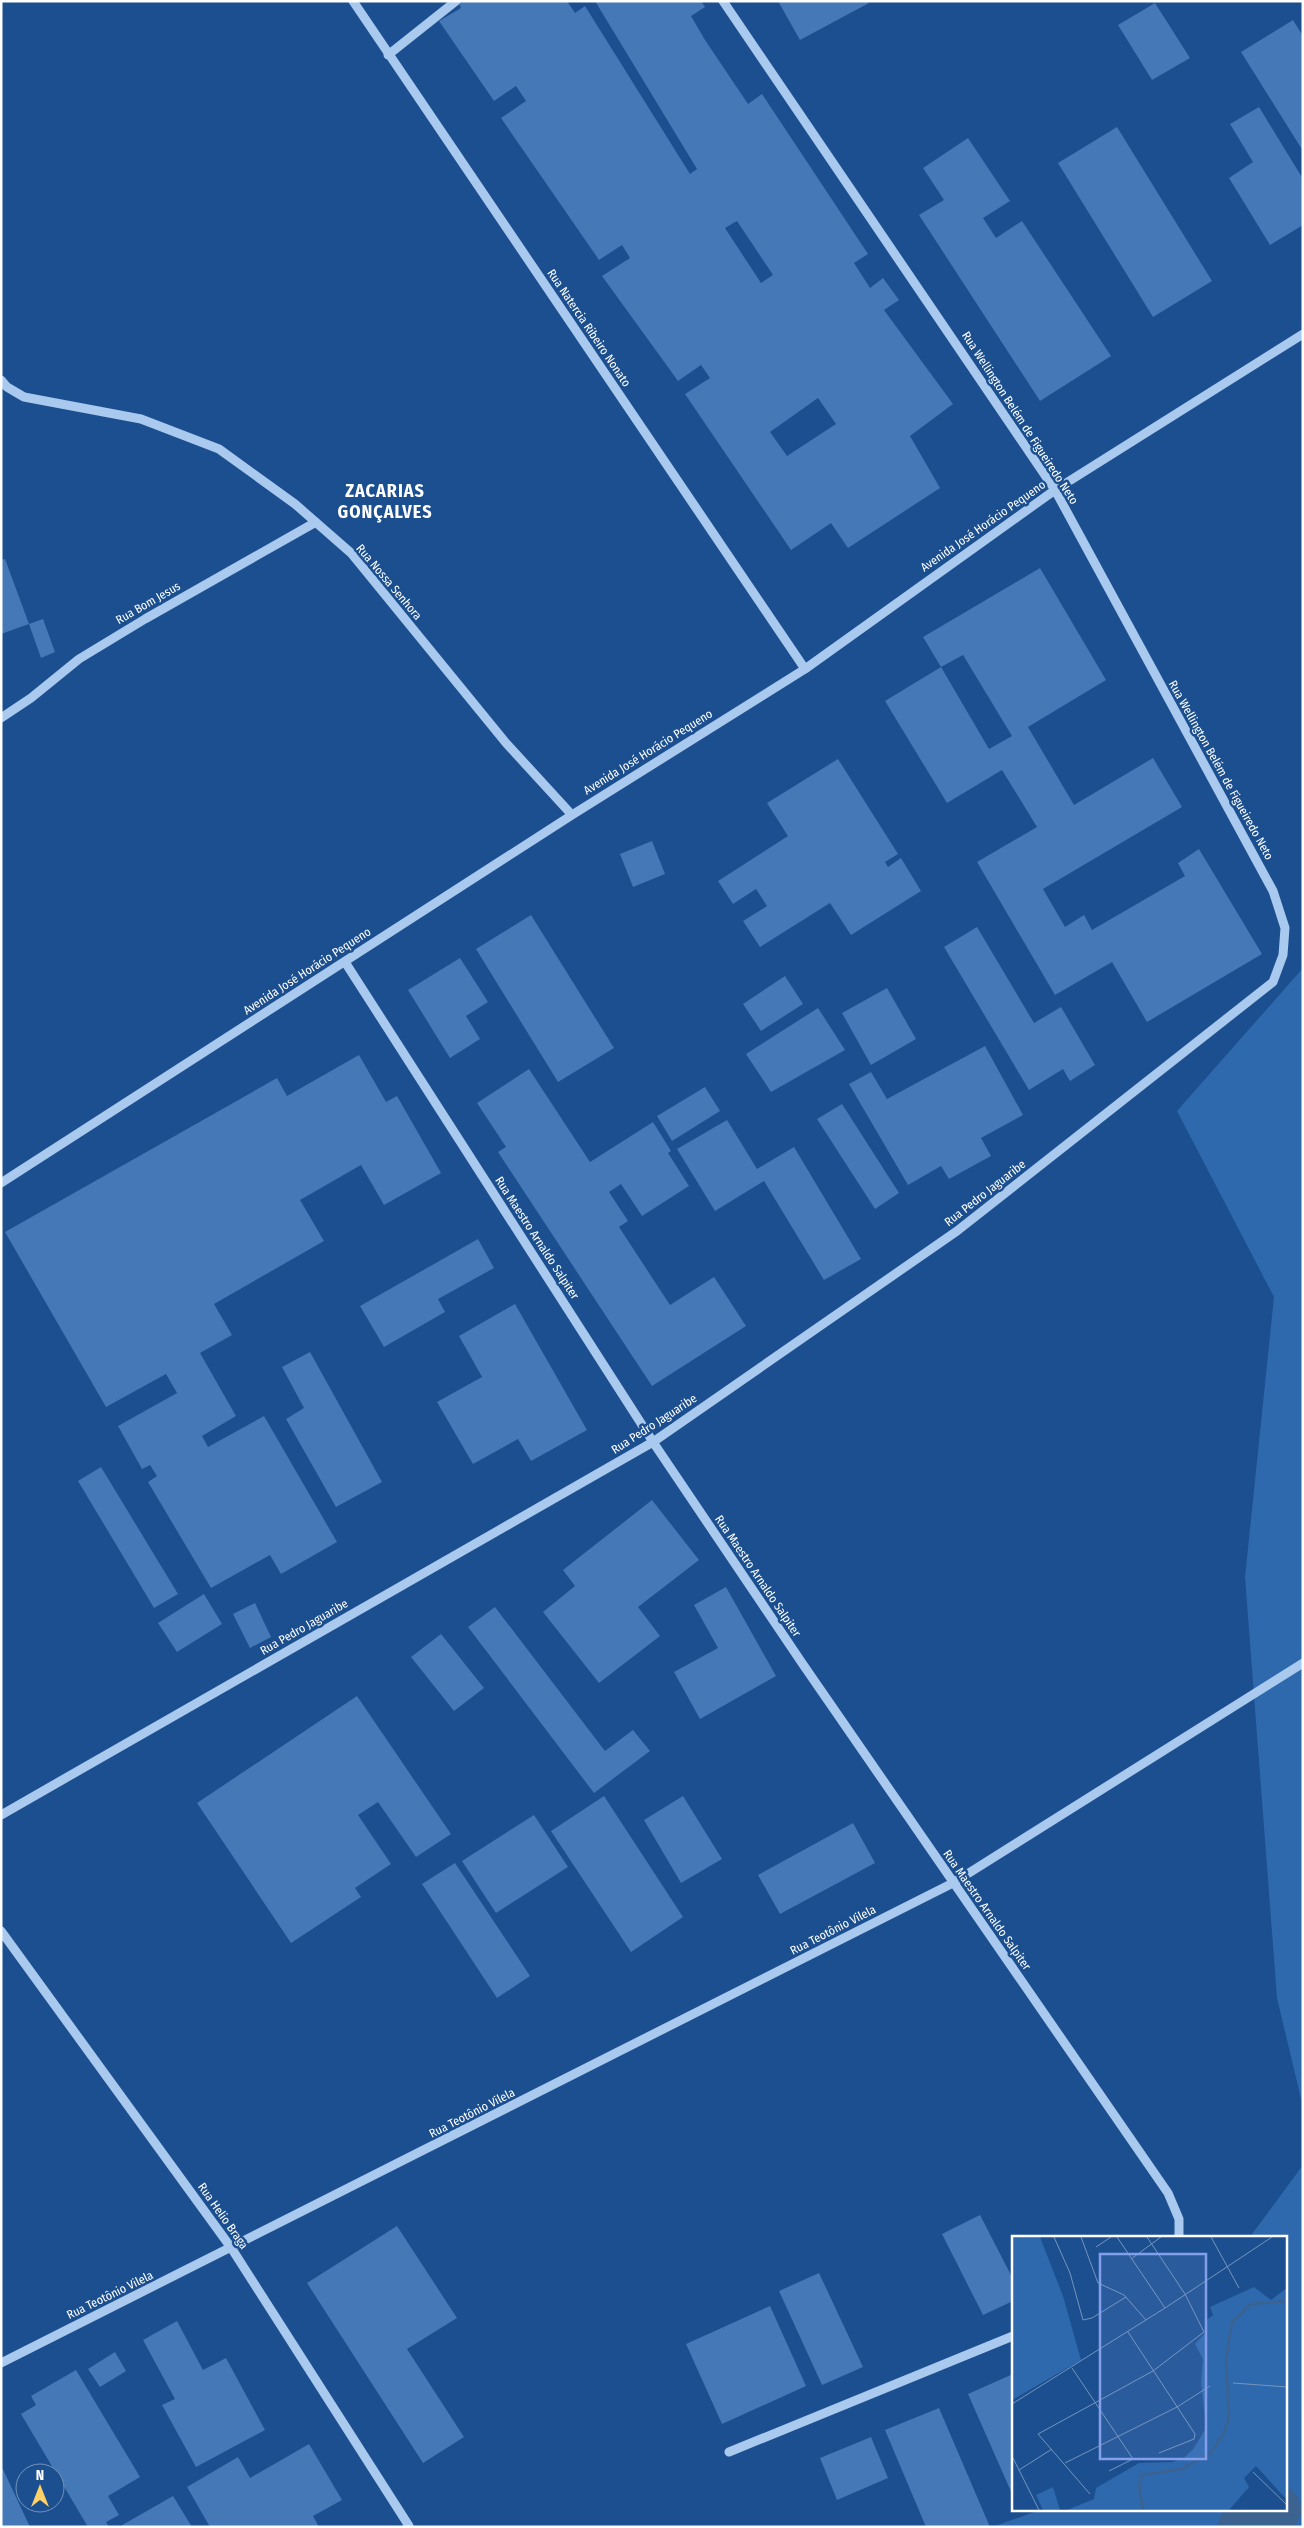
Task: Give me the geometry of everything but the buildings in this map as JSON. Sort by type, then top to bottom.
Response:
[{"type":"street","name":"Rua Natercia Ribeiro Nonato","points":[[353,1],[805,669]]},
{"type":"street","points":[[388,54],[456,1]]},
{"type":"street","name":"Rua Wellington Belém de Figueiredo Neto","points":[[723,1],[1055,490],[1273,890],[1285,928],[1283,955],[1273,982]]},
{"type":"street","name":"Avenida José Horácio Pequeno","points":[[1,1183],[572,815],[805,669],[1055,490],[1303,334]]},
{"type":"street","name":"Rua Nossa Senhora","points":[[1,380],[24,397],[141,419],[219,449],[296,504],[351,553],[506,743],[572,815]]},
{"type":"street","name":"Rua Bom Jesus","points":[[1,718],[32,698],[79,659],[95,649],[316,522]]},
{"type":"street","name":"Rua Maestro Arnaldo Salpiter","points":[[345,962],[652,1442],[953,1883],[1168,2193],[1179,2219],[1179,2236]]},
{"type":"street","name":"Rua Pedro Jaguaribe","points":[[1,1815],[652,1442],[957,1231],[1273,982]]},
{"type":"street","name":"Rua Teotônio Vilela","points":[[1,2363],[232,2249],[953,1883],[1303,1663]]},
{"type":"street","name":"Rua Helio Braga","points":[[1,1931],[232,2249],[408,2526]]},
{"type":"street","points":[[729,2452],[1012,2336]]},
{"type":"shaded area","points":[[1303,968],[1303,2107],[1277,1998],[1245,1577],[1274,1297],[1177,1111]]},
{"type":"shaded area","points":[[1303,2165],[1303,2527],[992,2527],[1040,2510],[1286,2510],[1286,2236],[1251,2236]]},
{"type":"waterway","points":[[1242,2527],[1275,2510]]},
{"type":"district","name":"ZACARIAS GONÇALVES","points":[[385,501]]}]
